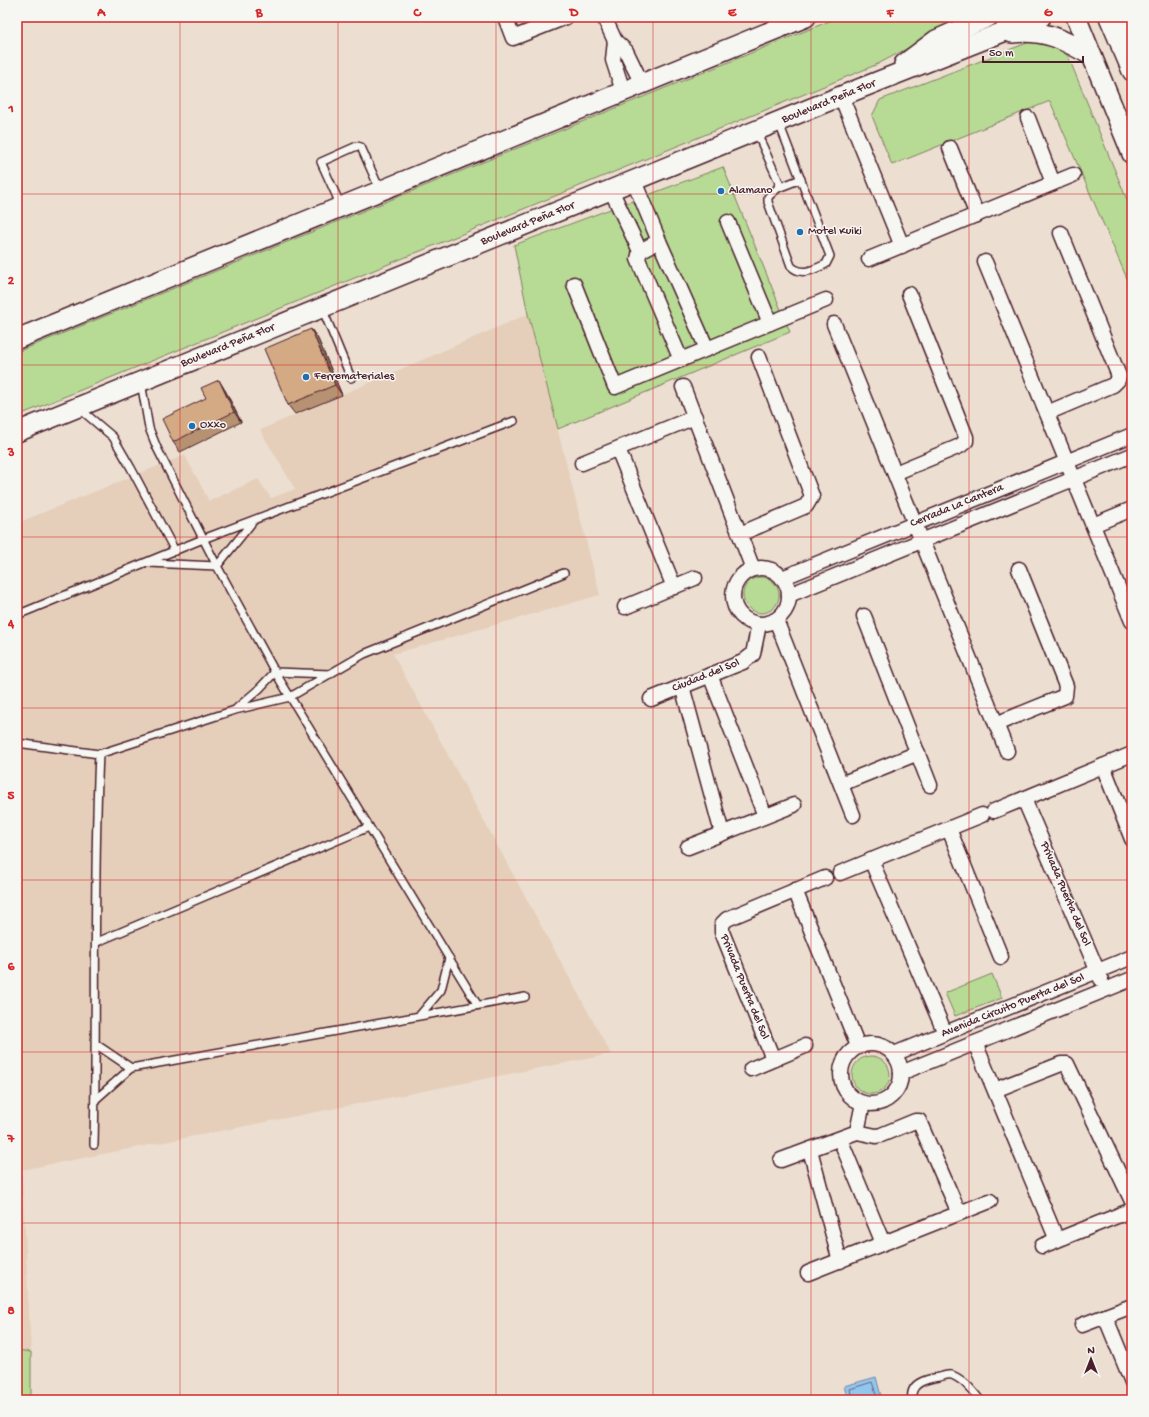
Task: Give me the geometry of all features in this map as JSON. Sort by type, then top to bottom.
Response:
[{"type":"main road","points":[[17,339],[642,84],[781,21],[806,17]]},
{"type":"main road","points":[[882,80],[936,40],[988,17]]},
{"type":"main road","name":"Boulevard Peña Flor","points":[[17,432],[841,96],[1041,17]]},
{"type":"main road","points":[[1076,17],[1132,154]]},
{"type":"main road","points":[[1109,17],[1132,71]]},
{"type":"main road","points":[[1121,46],[1132,17]]},
{"type":"main road","points":[[983,39],[1022,32],[1044,33],[1067,42],[1092,56]]},
{"type":"street","points":[[504,17],[513,38],[566,17]]},
{"type":"street","points":[[604,17],[615,41],[626,51],[642,84]]},
{"type":"street","points":[[615,41],[613,60],[624,91]]},
{"type":"street","points":[[841,96],[902,246]]},
{"type":"street","points":[[1028,118],[1053,183]]},
{"type":"street","points":[[950,148],[977,215]]},
{"type":"street","points":[[869,259],[1073,175]]},
{"type":"street","points":[[634,181],[658,241],[707,349]]},
{"type":"street","points":[[611,190],[640,251],[638,259],[681,360]]},
{"type":"street","points":[[728,222],[770,323]]},
{"type":"street","points":[[1047,413],[1113,385],[1118,380],[1119,376],[1061,233]]},
{"type":"street","points":[[640,251],[658,241]]},
{"type":"street","points":[[985,262],[1132,621]]},
{"type":"street","points":[[574,284],[615,387],[826,300]]},
{"type":"street","points":[[895,473],[960,446],[966,441],[966,437],[909,294]]},
{"type":"street","points":[[834,324],[1007,751]]},
{"type":"street","points":[[740,534],[806,506],[812,496],[759,357]]},
{"type":"street","points":[[683,387],[753,569]]},
{"type":"street","points":[[582,463],[695,418]]},
{"type":"street","name":"Cerrada La Cantera","points":[[782,578],[1132,435]]},
{"type":"street","points":[[618,449],[674,587]]},
{"type":"street","name":"Cerrada La Cantera","points":[[789,595],[1132,455]]},
{"type":"street","points":[[1092,525],[1132,509]]},
{"type":"street","points":[[753,569],[769,569],[782,578],[789,595],[786,609],[776,620],[759,624],[747,621],[737,612],[732,599],[734,586],[742,575],[753,569]]},
{"type":"street","points":[[996,724],[1064,696],[1066,692],[1066,686],[1019,569]]},
{"type":"street","points":[[625,607],[695,578]]},
{"type":"street","points":[[864,616],[930,785]]},
{"type":"street","points":[[776,620],[853,815]]},
{"type":"street","name":"Ciudad del Sol","points":[[651,699],[743,662],[753,654],[759,624]]},
{"type":"street","points":[[710,675],[765,816]]},
{"type":"street","points":[[682,686],[722,833]]},
{"type":"street","points":[[841,784],[918,753]]},
{"type":"street","points":[[840,873],[1132,754]]},
{"type":"street","points":[[1103,766],[1132,839]]},
{"type":"street","name":"Privada Puerta del Sol","points":[[1024,799],[1106,989]]},
{"type":"street","points":[[688,847],[794,805]]},
{"type":"street","points":[[950,829],[1001,958]]},
{"type":"street","points":[[871,860],[945,1033]]},
{"type":"street","name":"Privada Puerta del Sol","points":[[773,1059],[721,928],[724,921],[727,919],[825,878]]},
{"type":"street","points":[[795,890],[858,1046]]},
{"type":"street","name":"Avenida Circuito Puerta del Sol","points":[[894,1054],[1132,958]]},
{"type":"street","name":"Avenida Circuito Puerta del Sol","points":[[901,1074],[1106,989],[1131,982]]},
{"type":"street","points":[[975,1043],[1057,1240]]},
{"type":"street","points":[[877,1044],[894,1054],[899,1063],[901,1074],[900,1083],[895,1092],[888,1099],[878,1103],[863,1103],[850,1097],[844,1089],[840,1079],[840,1070],[843,1060],[849,1052],[858,1046],[877,1044]]},
{"type":"street","points":[[751,1069],[805,1046]]},
{"type":"street","points":[[995,1090],[1061,1064],[1067,1064],[1132,1201]]},
{"type":"street","points":[[857,1132],[863,1103]]},
{"type":"street","points":[[781,1160],[857,1132],[876,1136],[915,1121],[919,1121],[959,1213]]},
{"type":"street","points":[[840,1138],[883,1243]]},
{"type":"street","points":[[810,1150],[840,1261]]},
{"type":"street","points":[[808,1273],[990,1201]]},
{"type":"street","points":[[1042,1246],[1132,1210]]},
{"type":"street","points":[[1082,1325],[1132,1306]]},
{"type":"street","points":[[1106,1316],[1132,1382]]},
{"type":"lane","points":[[778,122],[801,179],[830,256],[826,264],[804,273],[796,271],[791,266],[768,202],[768,197],[778,188],[801,179]]},
{"type":"lane","points":[[756,131],[779,182],[778,188]]},
{"type":"lane","points":[[341,206],[322,163],[322,160],[329,157],[357,146],[361,147],[380,190]]},
{"type":"lane","points":[[322,308],[351,378]]},
{"type":"lane","points":[[141,382],[149,428],[157,448],[217,566],[275,672],[477,1004]]},
{"type":"lane","points":[[79,407],[113,437],[175,551]]},
{"type":"lane","points":[[17,615],[204,539],[514,422]]},
{"type":"lane","points":[[217,566],[256,519]]},
{"type":"lane","points":[[145,562],[217,566]]},
{"type":"lane","points":[[17,743],[100,754],[235,710],[290,697],[364,654],[564,572]]},
{"type":"lane","points":[[275,672],[330,674]]},
{"type":"lane","points":[[235,710],[259,690],[275,672]]},
{"type":"lane","points":[[94,1145],[96,1045],[96,814],[100,754]]},
{"type":"lane","points":[[96,942],[369,828]]},
{"type":"lane","points":[[420,1015],[441,990],[449,958]]},
{"type":"lane","points":[[95,1100],[131,1068],[477,1004],[525,997]]},
{"type":"lane","points":[[96,1045],[131,1068]]},
{"type":"lane","points":[[912,1400],[911,1395],[915,1386],[922,1379],[950,1375],[966,1384],[980,1400]]},
{"type":"shaded area","points":[[528,314],[600,595],[393,654],[611,1054],[22,1170],[31,1352],[31,1400],[17,1400],[17,1079],[20,1119],[17,523],[185,455],[209,501],[258,479],[271,498],[295,489],[260,430]]},
{"type":"green space","points":[[974,17],[923,40],[878,64],[17,416],[17,352],[837,18]]},
{"type":"green space","points":[[1032,41],[1042,42],[1060,50],[1068,56],[1132,212],[1132,290],[1050,101],[892,165],[872,116],[880,100]]},
{"type":"green space","points":[[723,167],[790,332],[558,429],[528,314],[514,245]]},
{"type":"green space","points":[[765,577],[774,582],[778,588],[778,602],[774,608],[765,613],[757,613],[748,608],[744,602],[743,591],[748,582],[754,578]]},
{"type":"green space","points":[[992,974],[1002,998],[955,1016],[945,993]]},
{"type":"green space","points":[[867,1056],[875,1056],[885,1061],[889,1068],[889,1082],[885,1089],[875,1094],[867,1094],[857,1089],[855,1086],[852,1079],[852,1071],[857,1061],[860,1059]]},
{"type":"green space","points":[[17,1350],[31,1352],[31,1400],[17,1400]]},
{"type":"water","points":[[876,1377],[882,1400],[848,1400],[844,1386]]},
{"type":"building","name":"Ferremateriales","points":[[311,329],[335,385],[288,405],[264,349]]},
{"type":"building","points":[[219,380],[234,412],[173,442],[162,419],[206,398],[201,388]]},
{"type":"place","name":"Alamano","points":[[721,191]]},
{"type":"place","name":"Motel Kuiki","points":[[800,232]]},
{"type":"place","name":"Ferremateriales","points":[[306,377]]},
{"type":"place","name":"Oxxo","points":[[192,426]]}]
